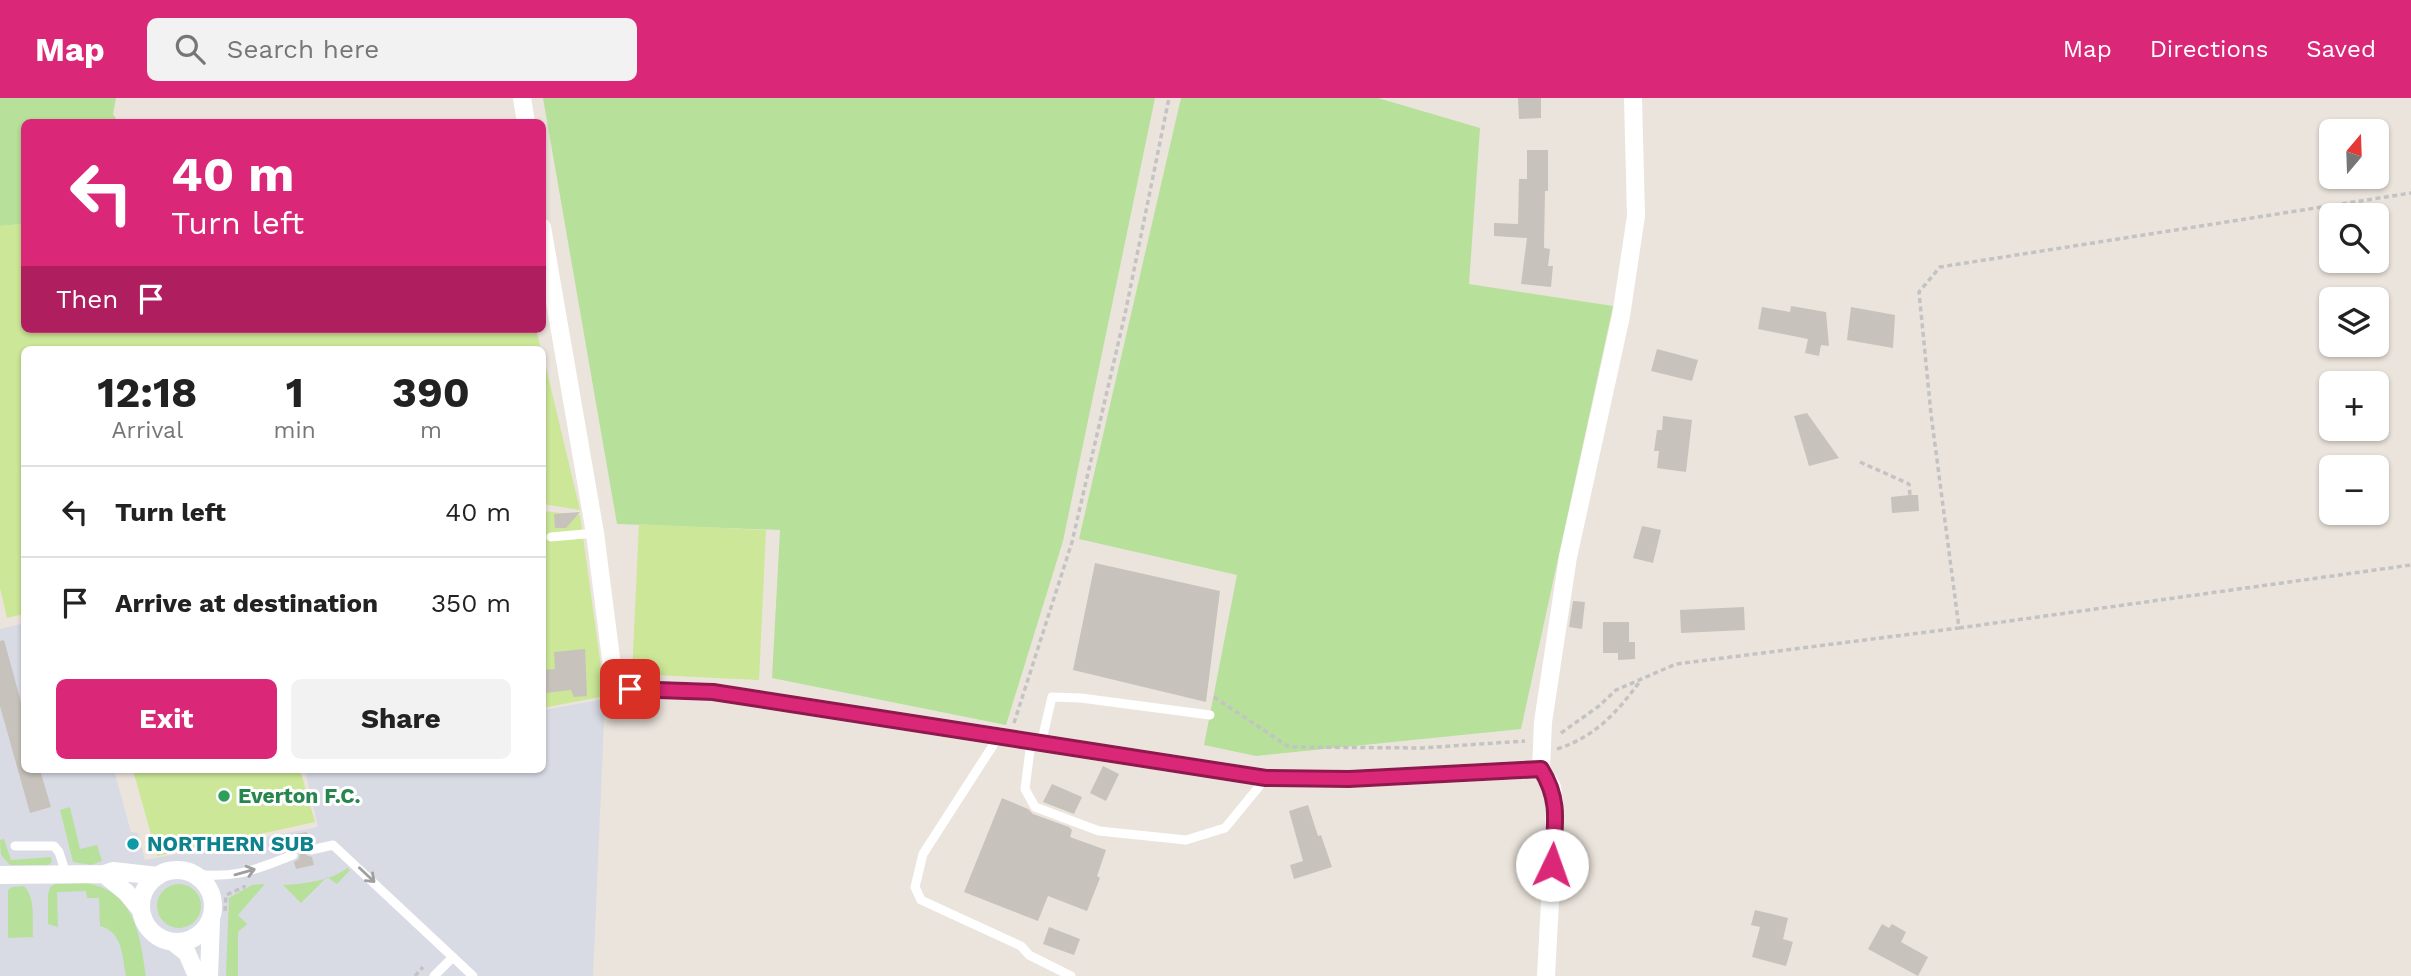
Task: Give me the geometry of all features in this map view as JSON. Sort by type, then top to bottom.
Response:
[{"type":"street","points":[[522,98],[526,119]]},
{"type":"street","points":[[1546,976],[1555,809],[1552,787],[1541,761],[1542,722],[1568,557],[1621,316],[1636,216],[1633,98]]},
{"type":"street","points":[[546,251],[595,533],[613,674],[621,685],[630,689],[713,692],[1266,778],[1349,779],[1541,761]]},
{"type":"street","points":[[141,910],[144,892],[158,876],[182,870],[194,874],[209,889],[213,909],[209,976]]},
{"type":"street","points":[[0,875],[104,874],[113,871],[158,876]]},
{"type":"street","points":[[104,874],[126,892],[141,910],[145,923],[162,939],[173,942],[195,937],[205,930],[211,920]]},
{"type":"street","points":[[173,942],[187,953],[197,976]]},
{"type":"lane","points":[[551,537],[595,533]]},
{"type":"lane","points":[[1210,715],[1081,698],[1052,698],[1036,743],[1025,789],[1035,807],[1099,831],[1186,840],[1225,828],[1266,778]]},
{"type":"lane","points":[[1004,737],[923,855],[915,887],[921,900],[1021,946],[1029,955],[1071,976]]},
{"type":"lane","points":[[311,850],[333,845],[473,976]]},
{"type":"lane","points":[[15,846],[54,846],[59,852],[66,874]]},
{"type":"lane","points":[[194,874],[214,877],[243,875],[293,855]]},
{"type":"lane","points":[[434,976],[453,957]]},
{"type":"path","points":[[1004,737],[1072,542],[1125,314],[1169,98]]},
{"type":"path","points":[[1959,628],[1931,414],[1919,292],[1940,267],[2411,193]]},
{"type":"path","points":[[1860,462],[1909,484],[1910,495]]},
{"type":"path","points":[[1556,736],[1599,706],[1616,690],[1676,664],[2411,565]]},
{"type":"path","points":[[1541,761],[1600,728],[1642,680]]},
{"type":"path","points":[[1213,697],[1290,747],[1422,748],[1525,741]]},
{"type":"shaded area","points":[[21,624],[21,773],[115,773],[131,832],[138,833],[145,860],[318,827],[306,773],[546,773],[546,709],[605,699],[593,976],[0,976],[0,629]]},
{"type":"green space","points":[[0,98],[116,98],[113,114],[116,119],[21,119],[21,224],[0,226]]},
{"type":"green space","points":[[543,98],[1155,98],[1063,541],[1006,725],[772,678],[780,530],[617,524]]},
{"type":"green space","points":[[1181,98],[1378,98],[1480,128],[1469,284],[1613,306],[1521,729],[1256,756],[1204,745],[1237,575],[1079,539]]},
{"type":"green space","points":[[21,224],[21,333],[537,333],[540,346],[21,346],[21,615],[7,618],[0,588],[0,226]]},
{"type":"green space","points":[[546,368],[580,510],[546,504]]},
{"type":"green space","points":[[546,511],[580,515],[605,696],[546,707]]},
{"type":"green space","points":[[639,524],[766,530],[759,680],[632,674]]},
{"type":"green space","name":"Everton F.C.","points":[[134,773],[301,773],[315,822],[157,856]]},
{"type":"green space","points":[[70,807],[80,849],[97,845],[102,861],[91,865],[73,862],[60,810]]},
{"type":"green space","points":[[4,839],[11,860],[51,857],[52,862],[48,865],[10,865],[1,855],[0,840]]},
{"type":"green space","points":[[347,868],[350,870],[337,884],[328,878]]},
{"type":"green space","points":[[325,879],[301,903],[283,885],[308,883]]},
{"type":"green space","points":[[86,883],[115,895],[125,905],[137,931],[146,976],[126,976],[117,939],[108,929],[100,926],[99,898],[87,898],[86,891],[57,892],[58,927],[48,924],[50,887],[55,884]]},
{"type":"green space","points":[[179,884],[188,885],[195,890],[200,897],[200,915],[195,922],[188,927],[179,928],[170,927],[163,922],[158,915],[157,906],[158,897],[163,890],[170,885]]},
{"type":"green space","points":[[265,884],[238,915],[247,924],[238,932],[238,976],[226,976],[229,898],[252,885]]},
{"type":"green space","points":[[24,886],[32,903],[33,937],[8,938],[8,890]]},
{"type":"building","points":[[1518,98],[1541,98],[1541,118],[1519,119]]},
{"type":"building","points":[[1527,150],[1548,150],[1544,248],[1550,249],[1548,266],[1553,266],[1551,287],[1521,284],[1527,238],[1494,236],[1494,223],[1518,224],[1519,179],[1527,179]]},
{"type":"building","points":[[1791,306],[1826,312],[1829,346],[1821,345],[1819,356],[1805,353],[1808,339],[1758,329],[1762,307],[1790,312]]},
{"type":"building","points":[[1851,307],[1895,315],[1893,348],[1847,340]]},
{"type":"building","points":[[1657,349],[1698,360],[1692,381],[1651,371]]},
{"type":"building","points":[[1807,413],[1839,458],[1809,466],[1794,416]]},
{"type":"building","points":[[1663,416],[1692,420],[1686,472],[1657,468],[1659,451],[1654,451],[1657,430],[1662,430]]},
{"type":"building","points":[[1918,495],[1919,511],[1892,513],[1891,497]]},
{"type":"building","points":[[580,512],[566,528],[555,528],[554,514]]},
{"type":"building","points":[[1642,526],[1661,530],[1653,563],[1633,558]]},
{"type":"building","points":[[1095,563],[1220,591],[1206,702],[1073,670]]},
{"type":"building","points":[[1573,601],[1585,602],[1582,629],[1569,627]]},
{"type":"building","points":[[1744,607],[1745,630],[1681,633],[1680,610]]},
{"type":"building","points":[[1603,622],[1629,622],[1629,642],[1635,642],[1635,659],[1618,660],[1618,653],[1603,653]]},
{"type":"building","points":[[4,640],[21,702],[21,773],[41,773],[51,807],[30,813],[0,706],[0,641]]},
{"type":"building","points":[[585,649],[587,696],[574,697],[571,690],[546,693],[546,670],[555,669],[554,652]]},
{"type":"building","points":[[1103,766],[1119,774],[1106,801],[1090,793]]},
{"type":"building","points":[[1052,784],[1082,797],[1074,814],[1043,802]]},
{"type":"building","points":[[1002,798],[1028,809],[1033,814],[1069,827],[1072,830],[1070,837],[1106,850],[1097,876],[1100,878],[1087,911],[1048,896],[1038,921],[964,892]]},
{"type":"building","points":[[1308,805],[1332,867],[1294,879],[1290,865],[1303,861],[1289,811]]},
{"type":"building","points":[[307,832],[309,843],[304,851],[312,857],[314,865],[296,869],[294,862],[299,859],[300,853],[292,848],[289,835]]},
{"type":"building","points":[[1755,910],[1788,918],[1783,939],[1793,942],[1786,966],[1752,957],[1760,927],[1751,925]]},
{"type":"building","points":[[1882,924],[1889,928],[1892,924],[1906,932],[1901,942],[1928,957],[1918,976],[1868,949]]},
{"type":"building","points":[[1049,927],[1080,939],[1074,955],[1043,944]]},
{"type":"place","name":"Everton F.C.","points":[[224,796]]},
{"type":"place","name":"NORTHERN SUB","points":[[133,844]]},
{"type":"route","points":[[630,689],[713,692],[1266,778],[1349,779],[1541,769],[1552,787],[1555,809],[1552,865]]}]
